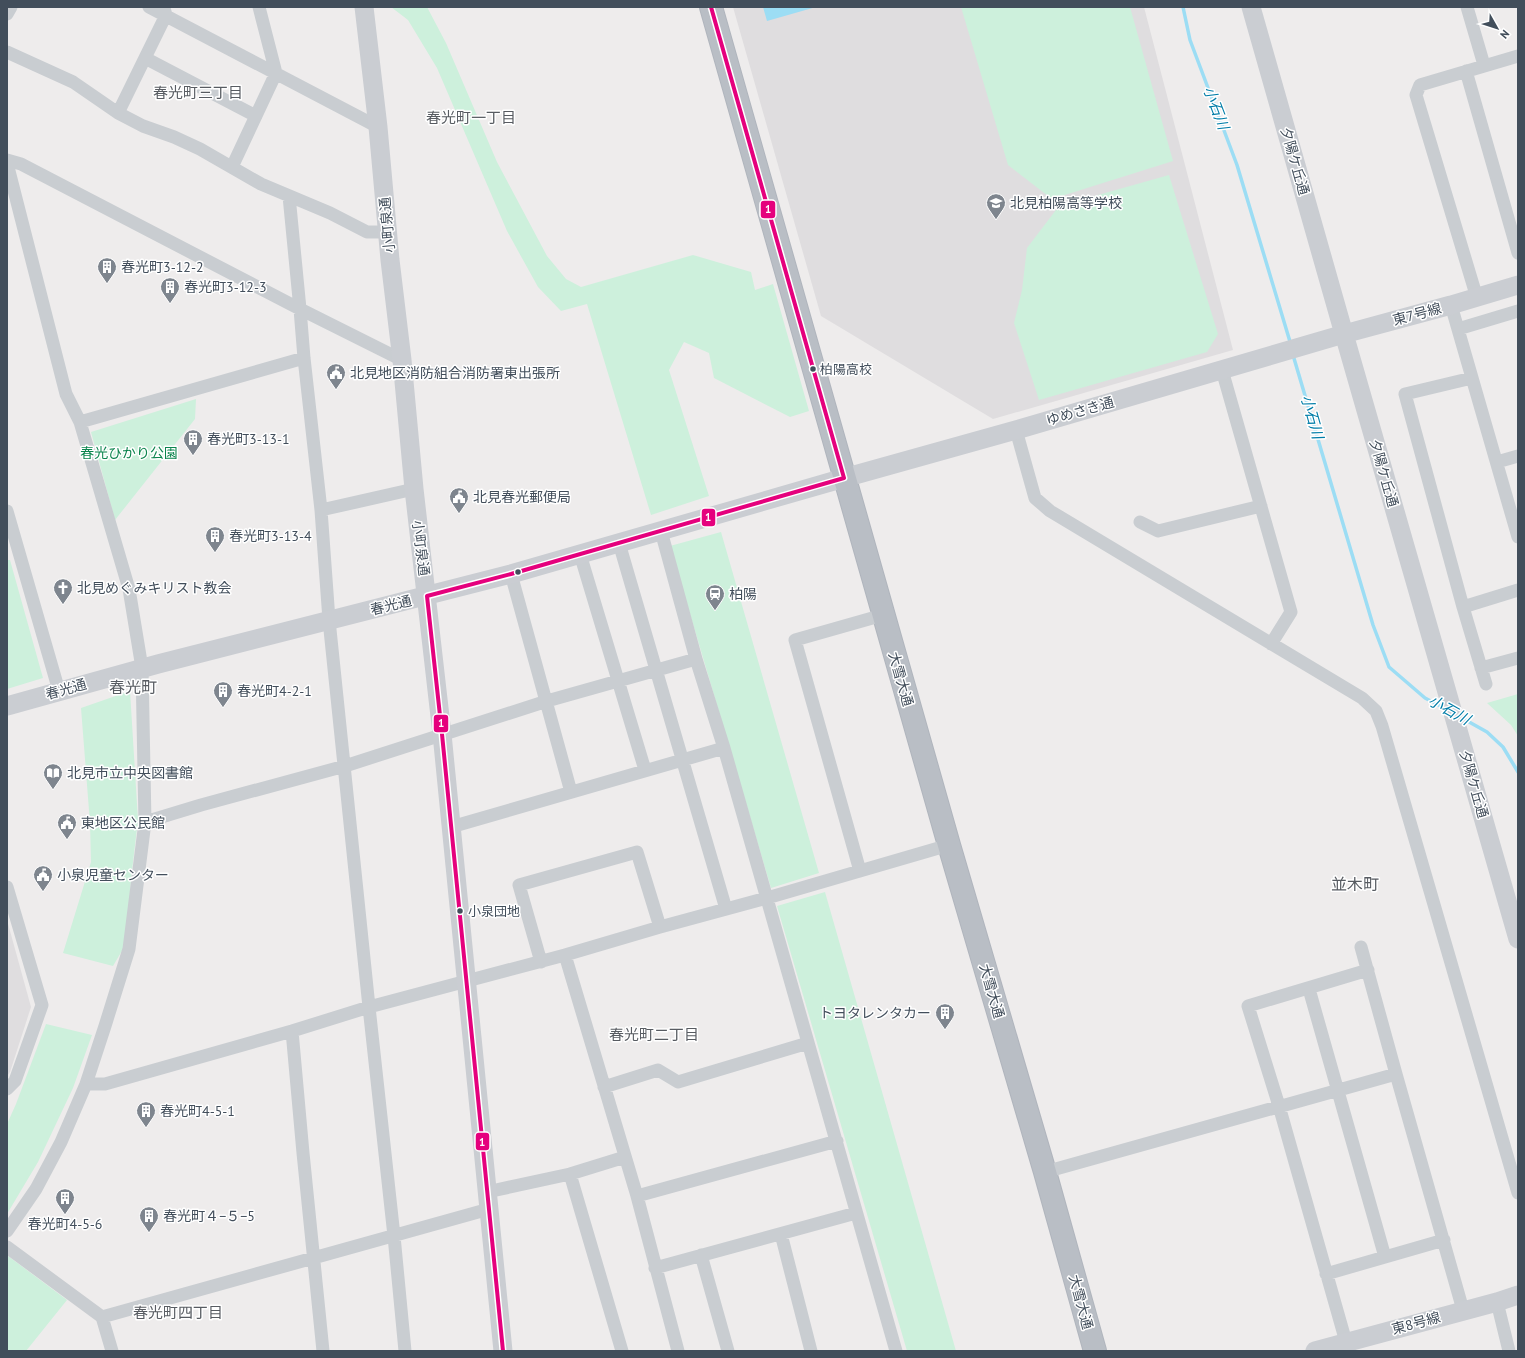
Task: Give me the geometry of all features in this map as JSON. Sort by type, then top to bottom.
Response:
[{"type":"highway","name":"大雪大通","points":[[711,7],[883,615],[1045,1172],[1095,1351]]},
{"type":"street","points":[[7,14],[11,7]]},
{"type":"street","points":[[149,7],[165,11],[276,73],[378,127]]},
{"type":"street","points":[[232,167],[276,73],[258,7]]},
{"type":"street","name":"小町泉通","points":[[364,7],[378,127],[414,489],[442,734],[503,1351]]},
{"type":"street","name":"夕陽ケ丘通","points":[[1251,7],[1518,939]]},
{"type":"street","points":[[1467,7],[1484,65]]},
{"type":"street","points":[[118,113],[145,58],[165,11]]},
{"type":"street","points":[[7,52],[73,82],[118,113],[143,126],[174,137],[200,149],[261,184],[330,213],[368,232],[388,232]]},
{"type":"street","points":[[1477,298],[1416,95],[1420,85],[1518,56]]},
{"type":"street","points":[[145,58],[256,116]]},
{"type":"street","points":[[1466,71],[1518,253]]},
{"type":"street","points":[[7,1231],[36,1189],[60,1142],[86,1084],[129,948],[146,822],[142,668],[129,589],[80,422],[66,394],[7,162],[21,164],[300,309],[402,360]]},
{"type":"street","points":[[289,196],[304,358],[321,510],[329,620],[405,1351]]},
{"type":"street","name":"東7号線","points":[[1316,342],[1477,298],[1518,285]]},
{"type":"street","points":[[1451,305],[1517,528]]},
{"type":"street","points":[[1458,329],[1518,311]]},
{"type":"street","name":"ゆめさき通","points":[[844,478],[1016,430],[1316,342]]},
{"type":"street","points":[[80,422],[304,358]]},
{"type":"street","points":[[1222,370],[1291,612],[1271,644]]},
{"type":"street","points":[[1472,378],[1405,394],[1463,607],[1486,684]]},
{"type":"street","points":[[1016,430],[1036,498],[1050,511],[1362,698],[1376,711],[1389,748],[1518,1194]]},
{"type":"street","points":[[1497,462],[1518,456]]},
{"type":"street","name":"春光通","points":[[7,706],[142,668],[511,574],[844,478]]},
{"type":"street","points":[[321,510],[414,489]]},
{"type":"street","points":[[1140,522],[1158,531],[1261,506]]},
{"type":"street","points":[[7,511],[59,691]]},
{"type":"street","points":[[661,531],[696,659],[724,748],[896,1351]]},
{"type":"street","points":[[619,543],[726,909]]},
{"type":"street","points":[[580,554],[645,770]]},
{"type":"street","points":[[511,574],[571,792]]},
{"type":"street","points":[[1463,607],[1518,590]]},
{"type":"street","points":[[860,871],[795,640],[883,615]]},
{"type":"street","points":[[1481,668],[1518,658]]},
{"type":"street","points":[[146,822],[201,805],[345,766],[547,701],[696,659]]},
{"type":"street","points":[[451,827],[724,748]]},
{"type":"street","points":[[86,1084],[105,1084],[292,1031],[369,1007],[541,962],[949,845]]},
{"type":"street","points":[[541,962],[519,885],[636,852],[660,927]]},
{"type":"street","points":[[7,887],[42,1005],[15,1081],[7,1089]]},
{"type":"street","points":[[1361,947],[1463,1310]]},
{"type":"street","points":[[565,955],[637,1196],[678,1351]]},
{"type":"street","points":[[1346,1342],[1279,1106],[1248,1006],[1309,989],[1368,970]]},
{"type":"street","points":[[1309,989],[1385,1257]]},
{"type":"street","points":[[292,1031],[323,1351]]},
{"type":"street","points":[[604,1087],[658,1070],[678,1082],[808,1043]]},
{"type":"street","points":[[1045,1172],[1396,1074]]},
{"type":"street","points":[[637,1196],[837,1141]]},
{"type":"street","points":[[102,1317],[394,1236],[488,1201],[625,1157]]},
{"type":"street","points":[[570,1174],[622,1351]]},
{"type":"street","points":[[655,1268],[856,1213]]},
{"type":"street","points":[[781,1234],[811,1351]]},
{"type":"street","points":[[1326,1274],[1444,1240]]},
{"type":"street","points":[[7,1247],[102,1317],[112,1351]]},
{"type":"street","points":[[701,1255],[728,1351]]},
{"type":"street","name":"東8号線","points":[[1315,1351],[1518,1295]]},
{"type":"street","points":[[1497,1302],[1509,1351]]},
{"type":"shaded area","name":"北見柏陽高等学校","points":[[733,7],[1144,7],[1233,350],[993,419],[821,316]]},
{"type":"shaded area","points":[[7,920],[31,1007],[10,1072],[7,1076]]},
{"type":"green space","points":[[391,7],[427,7],[446,43],[497,162],[547,256],[566,279],[581,287],[693,255],[751,272],[755,290],[773,284],[809,411],[790,417],[714,378],[709,353],[684,342],[669,370],[709,496],[651,515],[587,304],[561,311],[538,287],[507,231],[437,68],[408,20]]},
{"type":"green space","points":[[961,7],[1130,7],[1173,161],[1052,199],[1008,165]]},
{"type":"green space","points":[[1169,175],[1218,334],[1207,352],[1039,400],[1014,323],[1022,290],[1027,248],[1059,206]]},
{"type":"green space","name":"春光ひかり公園","points":[[196,399],[195,419],[115,520],[91,432]]},
{"type":"green space","points":[[721,532],[819,873],[771,888],[670,546]]},
{"type":"green space","points":[[7,560],[10,560],[43,678],[7,689]]},
{"type":"green space","points":[[130,691],[138,820],[131,879],[126,944],[113,966],[63,953],[91,862],[90,823],[81,708]]},
{"type":"green space","points":[[1518,694],[1518,736],[1511,725],[1487,703]]},
{"type":"green space","points":[[825,892],[956,1351],[907,1351],[777,906]]},
{"type":"green space","points":[[46,1024],[92,1035],[73,1088],[38,1162],[7,1214],[7,1124]]},
{"type":"green space","points":[[8,1256],[67,1300],[26,1351],[7,1351]]},
{"type":"water","points":[[763,7],[816,7],[767,21]]},
{"type":"waterway","name":"小石川","points":[[1183,7],[1190,40],[1237,165],[1291,345]]},
{"type":"waterway","name":"小石川","points":[[1293,355],[1373,625],[1389,667],[1425,698],[1444,708]]},
{"type":"waterway","name":"小石川","points":[[1462,718],[1487,732],[1503,747],[1518,772]]},
{"type":"transit line","name":"1","points":[[503,1351],[427,596],[511,574],[844,478],[711,7]]},
{"type":"place","name":"北見柏陽高等学校","points":[[996,220]]},
{"type":"place","name":"春光町3-12-2","points":[[107,284]]},
{"type":"place","name":"春光町3-12-3","points":[[170,304]]},
{"type":"place","name":"柏陽高校","points":[[813,369]]},
{"type":"place","name":"北見地区消防組合消防署東出張所","points":[[336,390]]},
{"type":"place","name":"春光町3-13-1","points":[[193,456]]},
{"type":"place","name":"北見春光郵便局","points":[[459,514]]},
{"type":"place","name":"春光町3-13-4","points":[[215,553]]},
{"type":"place","name":"北見めぐみキリスト教会","points":[[63,605]]},
{"type":"place","name":"柏陽","points":[[715,611]]},
{"type":"place","name":"春光町4-2-1","points":[[223,708]]},
{"type":"place","name":"北見市立中央図書館","points":[[53,790]]},
{"type":"place","name":"東地区公民館","points":[[67,840]]},
{"type":"place","name":"小泉児童センター","points":[[43,892]]},
{"type":"place","name":"小泉団地","points":[[460,911]]},
{"type":"place","name":"トヨタレンタカー","points":[[945,1030]]},
{"type":"place","name":"春光町4-5-1","points":[[146,1128]]},
{"type":"place","name":"春光町4-5-6","points":[[65,1215]]},
{"type":"place","name":"春光町４−５−5","points":[[149,1233]]},
{"type":"district","name":"春光町三丁目","points":[[198,93]]},
{"type":"district","name":"春光町一丁目","points":[[471,118]]},
{"type":"district","name":"春光町","points":[[133,687]]},
{"type":"district","name":"並木町","points":[[1355,884]]},
{"type":"district","name":"春光町二丁目","points":[[654,1035]]},
{"type":"district","name":"春光町四丁目","points":[[178,1313]]}]
